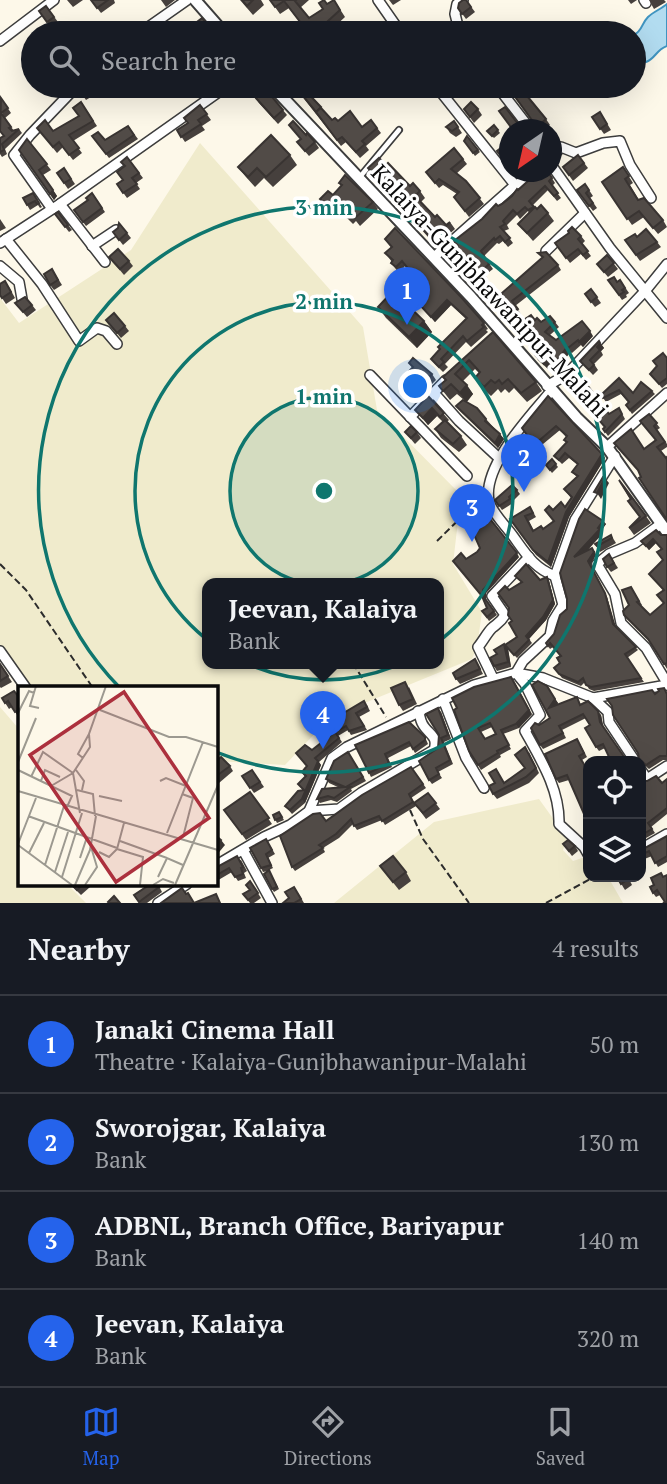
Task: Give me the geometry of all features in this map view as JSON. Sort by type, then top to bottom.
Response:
[{"type":"street","points":[[26,21],[54,0]]},
{"type":"street","points":[[157,21],[187,0]]},
{"type":"street","points":[[195,0],[214,21]]},
{"type":"street","points":[[377,0],[392,21]]},
{"type":"street","points":[[457,21],[454,14],[457,4],[463,0]]},
{"type":"street","points":[[0,41],[21,25]]},
{"type":"street","points":[[65,98],[14,155],[105,262]]},
{"type":"street","points":[[117,344],[106,331],[97,328],[79,341],[42,284],[3,241],[210,98]]},
{"type":"street","name":"Kalaiya-Gunjbhawanipur-Malahi","points":[[283,98],[434,257],[495,335],[611,451],[664,528]]},
{"type":"street","points":[[446,98],[515,185]]},
{"type":"street","points":[[506,98],[522,119]]},
{"type":"street","points":[[562,147],[576,153],[603,143],[620,141],[630,166],[651,198]]},
{"type":"street","points":[[562,181],[610,248],[666,313]]},
{"type":"street","points":[[434,257],[515,185],[523,182]]},
{"type":"street","points":[[546,251],[585,213]]},
{"type":"street","points":[[92,246],[116,230]]},
{"type":"street","points":[[555,576],[541,570],[499,517],[489,502],[490,483],[500,459],[550,388],[566,375],[667,264]]},
{"type":"street","points":[[1,284],[2,269]]},
{"type":"street","points":[[2,269],[19,282],[22,299]]},
{"type":"street","points":[[410,417],[454,371]]},
{"type":"street","points":[[370,375],[467,475]]},
{"type":"street","points":[[434,393],[459,421],[500,459]]},
{"type":"street","points":[[516,673],[523,661],[550,636],[553,621],[563,605],[555,576],[575,520],[611,451],[667,393]]},
{"type":"street","points":[[593,698],[667,684],[646,648],[621,623],[615,594],[597,564],[609,554],[664,528]]},
{"type":"street","points":[[494,678],[478,647],[485,641],[489,630],[501,622],[505,615],[492,596],[529,557]]},
{"type":"street","points":[[0,651],[25,686]]},
{"type":"street","points":[[516,673],[525,684],[540,715],[525,731],[560,807],[559,824],[583,846]]},
{"type":"street","points":[[217,865],[290,825],[309,811],[331,758],[347,747],[443,699],[494,678],[516,673],[543,678],[593,698],[608,712],[609,722],[632,756]]},
{"type":"street","points":[[443,699],[466,758],[484,788]]},
{"type":"street","points":[[309,811],[339,809],[433,750],[436,744],[430,731],[422,725],[418,711]]},
{"type":"street","points":[[646,781],[667,766]]},
{"type":"street","points":[[646,846],[667,834]]},
{"type":"street","points":[[243,850],[272,903]]},
{"type":"street","points":[[158,903],[173,893]]},
{"type":"lane","points":[[358,178],[399,130]]},
{"type":"path","points":[[437,541],[479,498],[489,496]]},
{"type":"path","points":[[0,564],[26,590],[92,686]]},
{"type":"path","points":[[357,669],[390,725]]},
{"type":"path","points":[[405,804],[414,816],[423,839],[469,903]]},
{"type":"path","points":[[546,903],[585,882]]},
{"type":"shaded area","points":[[200,143],[363,327],[377,410],[461,495],[453,564],[482,612],[477,647],[472,659],[367,702],[323,725],[285,765],[217,761],[217,686],[29,686],[0,646],[0,298],[19,323],[131,250]]},
{"type":"shaded area","points":[[0,707],[18,728],[18,886],[69,886],[86,903],[0,903]]},
{"type":"shaded area","points":[[539,799],[567,838],[563,850],[573,861],[583,858],[583,882],[611,882],[623,903],[334,903],[434,822]]},
{"type":"water","points":[[667,4],[667,46],[646,62],[645,21]]},
{"type":"building","points":[[91,0],[108,0],[97,8]]},
{"type":"building","points":[[242,0],[253,0],[247,6]]},
{"type":"building","points":[[270,0],[296,0],[309,18],[323,9],[319,3],[324,0],[327,4],[334,0],[340,10],[328,21],[299,21],[284,1],[275,7]]},
{"type":"building","points":[[463,0],[471,7],[462,14],[458,8]]},
{"type":"building","points":[[46,6],[54,17],[46,21],[39,11]]},
{"type":"building","points":[[1,98],[8,108],[1,113],[11,127],[9,128],[12,131],[19,129],[2,144],[4,150],[0,152],[0,138],[4,136],[0,131]]},
{"type":"building","points":[[256,98],[273,98],[283,110],[274,118]]},
{"type":"building","points":[[305,98],[312,98],[321,107],[316,112]]},
{"type":"building","points":[[516,98],[529,98],[546,119],[531,119]]},
{"type":"building","points":[[81,102],[93,121],[69,135],[79,148],[69,155],[59,142],[53,147],[37,128],[45,120],[53,131],[79,116],[73,108]]},
{"type":"building","points":[[471,102],[478,109],[470,117],[464,109]]},
{"type":"building","points":[[200,105],[207,114],[198,120],[201,124],[181,137],[177,130],[188,123],[184,118]]},
{"type":"building","points":[[505,107],[514,119],[505,119],[499,111]]},
{"type":"building","points":[[321,108],[332,120],[335,118],[338,121],[350,111],[362,127],[371,120],[377,128],[362,141],[365,144],[356,152],[342,137],[337,140],[316,112]]},
{"type":"building","points":[[600,112],[607,124],[600,129],[592,117]]},
{"type":"building","points":[[293,121],[315,142],[305,151],[297,142],[301,139],[289,125]]},
{"type":"building","points":[[454,121],[458,127],[452,131],[446,127]]},
{"type":"building","points":[[494,125],[498,130],[492,136],[487,131]]},
{"type":"building","points":[[128,126],[134,135],[106,154],[92,136],[98,132],[105,140]]},
{"type":"building","points":[[271,135],[290,155],[266,177],[257,168],[248,177],[238,167]]},
{"type":"building","points":[[467,136],[478,150],[473,153],[464,141]]},
{"type":"building","points":[[27,139],[47,164],[39,170],[53,190],[50,194],[19,150]]},
{"type":"building","points":[[454,148],[463,159],[451,169],[466,181],[480,198],[465,211],[454,197],[459,192],[439,179],[435,183],[426,172]]},
{"type":"building","points":[[578,155],[584,163],[569,175],[563,167]]},
{"type":"building","points":[[127,157],[139,173],[132,178],[137,184],[123,193],[117,184],[123,180],[117,172],[125,166],[121,162]]},
{"type":"building","points":[[379,158],[386,165],[388,163],[410,186],[413,183],[420,191],[415,196],[435,217],[437,215],[446,225],[450,222],[432,239],[368,168]]},
{"type":"building","points":[[623,167],[629,176],[625,179],[638,200],[644,198],[663,220],[653,228],[639,211],[627,219],[602,182]]},
{"type":"building","points":[[64,168],[71,179],[64,183],[57,173]]},
{"type":"building","points":[[345,175],[373,202],[355,218],[351,214],[347,217],[332,201],[327,206],[320,199],[328,191],[333,195],[342,185],[339,183]]},
{"type":"building","points":[[527,182],[550,182],[558,193],[554,196],[545,186],[529,201],[534,207],[528,210],[525,207],[517,214],[513,210],[503,221],[505,224],[500,227],[510,238],[505,242],[500,236],[495,240],[494,238],[481,251],[489,264],[481,272],[486,278],[477,286],[454,261],[452,264],[441,253],[444,250],[450,255],[458,246],[454,241],[496,204],[502,204]]},
{"type":"building","points":[[585,184],[589,190],[586,193],[593,203],[589,206],[577,190]]},
{"type":"building","points":[[33,193],[39,203],[35,201],[27,205],[23,198]]},
{"type":"building","points":[[92,193],[102,208],[83,222],[74,210],[88,200],[86,198]]},
{"type":"building","points":[[541,205],[548,213],[527,233],[518,224],[535,207],[537,209]]},
{"type":"building","points":[[58,212],[68,225],[65,227],[55,214]]},
{"type":"building","points":[[119,223],[127,233],[119,240],[113,232]]},
{"type":"building","points":[[572,227],[581,236],[578,239],[588,251],[583,255],[578,249],[566,258],[555,243],[569,233]]},
{"type":"building","points":[[395,228],[484,323],[484,327],[467,341],[463,336],[441,359],[444,362],[439,367],[431,359],[440,349],[438,347],[467,318],[447,300],[431,317],[408,292],[413,287],[406,276],[411,272],[402,261],[396,267],[385,253],[392,247],[385,239]]},
{"type":"building","points":[[646,229],[657,242],[636,255],[625,240],[635,234],[637,237]]},
{"type":"building","points":[[118,249],[129,261],[120,269],[109,257]]},
{"type":"building","points":[[546,252],[558,265],[512,301],[518,309],[514,312],[522,321],[531,315],[541,322],[550,316],[555,322],[545,332],[556,340],[582,321],[590,331],[579,342],[578,340],[567,347],[555,363],[549,359],[544,364],[529,344],[500,317],[503,314],[493,301],[543,257],[538,253]]},
{"type":"building","points":[[607,255],[614,263],[604,272],[597,264]]},
{"type":"building","points":[[52,269],[58,280],[50,285],[44,274]]},
{"type":"building","points":[[614,277],[617,282],[620,280],[625,288],[619,295],[608,280]]},
{"type":"building","points":[[5,281],[11,292],[2,298],[0,284]]},
{"type":"building","points":[[591,289],[597,297],[591,302],[585,294]]},
{"type":"building","points":[[393,291],[424,321],[409,337],[378,307]]},
{"type":"building","points":[[25,297],[32,305],[23,312],[15,303]]},
{"type":"building","points":[[114,313],[125,326],[117,333],[106,320]]},
{"type":"building","points":[[493,332],[536,382],[521,393],[508,379],[502,384],[499,380],[495,383],[491,380],[484,387],[475,378],[480,372],[469,360],[455,374],[467,385],[460,393],[451,384],[443,391],[439,386],[446,380],[443,377]]},
{"type":"building","points":[[599,341],[597,347],[600,350],[590,360],[594,365],[589,370],[580,361]]},
{"type":"building","points":[[663,353],[667,358],[667,378],[659,384],[650,374],[657,366],[653,361]]},
{"type":"building","points":[[413,358],[432,374],[419,388],[405,376],[413,367],[409,363]]},
{"type":"building","points":[[619,378],[633,393],[641,382],[652,391],[630,410],[626,405],[629,402],[619,390],[603,398],[601,395]]},
{"type":"building","points":[[588,386],[609,414],[619,408],[622,414],[605,432],[605,427],[577,394]]},
{"type":"building","points":[[428,396],[444,413],[440,417],[432,408],[423,418],[415,410]]},
{"type":"building","points":[[548,396],[602,454],[566,512],[548,562],[533,550],[510,519],[530,507],[533,513],[525,516],[533,531],[541,526],[543,529],[554,521],[545,510],[549,506],[553,510],[561,502],[565,507],[572,497],[564,489],[578,476],[572,472],[578,464],[565,453],[559,460],[554,456],[567,442],[564,440],[567,436],[556,426],[534,445],[522,428]]},
{"type":"building","points":[[463,400],[477,408],[485,421],[500,434],[495,443],[456,406]]},
{"type":"building","points":[[649,414],[657,423],[654,426],[665,442],[657,447],[667,457],[667,520],[639,478],[641,477],[638,470],[614,443],[631,429],[644,449],[656,440],[640,421]]},
{"type":"building","points":[[445,420],[461,436],[453,444],[435,429]]},
{"type":"building","points":[[411,426],[417,432],[411,438],[405,432]]},
{"type":"building","points":[[552,459],[556,464],[550,470],[546,465]]},
{"type":"building","points":[[603,477],[605,478],[597,493],[594,492]]},
{"type":"building","points":[[619,480],[646,516],[629,528],[640,517],[628,501],[631,499]]},
{"type":"building","points":[[512,485],[517,490],[499,506],[495,500]]},
{"type":"building","points":[[585,509],[603,521],[598,528],[600,529],[574,557],[592,548],[594,552],[588,561],[605,593],[613,624],[636,647],[625,654],[641,678],[591,687],[586,685],[583,678],[578,682],[559,674],[554,668],[560,663],[557,658],[561,656],[550,643],[548,646],[546,643],[554,634],[560,615],[567,609],[560,573]]},
{"type":"building","points":[[487,515],[517,553],[483,590],[483,596],[494,611],[487,617],[482,611],[487,608],[482,596],[453,561],[461,553],[466,559],[480,548],[472,530],[480,526],[479,523]]},
{"type":"building","points":[[656,530],[661,535],[667,535],[667,663],[664,664],[648,639],[623,611],[629,605],[622,590],[631,587],[639,601],[637,602],[650,615],[664,603],[657,595],[664,590],[649,574],[663,560],[657,552],[662,549],[653,539],[646,546],[641,541]]},
{"type":"building","points":[[611,535],[612,538],[597,546],[595,544]]},
{"type":"building","points":[[609,554],[614,563],[607,567],[603,559]]},
{"type":"building","points":[[526,564],[540,580],[547,577],[553,600],[543,617],[526,636],[529,640],[514,655],[505,645],[517,637],[509,623],[512,621],[508,615],[509,608],[498,593],[505,586],[509,590],[522,582],[515,576]]},
{"type":"building","points":[[504,644],[508,662],[494,666],[490,658],[497,654],[494,650]]},
{"type":"building","points":[[475,659],[480,669],[456,679],[453,673]]},
{"type":"building","points":[[0,664],[8,676],[0,681]]},
{"type":"building","points":[[511,677],[529,710],[516,724],[501,730],[509,745],[478,765],[469,751],[452,698],[474,687]],"holes":[[[490,723],[496,734],[485,739],[478,728]]]},
{"type":"building","points":[[538,681],[547,686],[555,699],[549,708],[577,697],[580,705],[588,701],[598,711],[600,722],[624,756],[609,756],[603,744],[596,747],[585,728],[590,725],[583,714],[559,726],[563,733],[540,745],[531,728],[535,723],[539,725],[550,718],[532,685]]},
{"type":"building","points":[[405,682],[413,699],[399,705],[391,688]]},
{"type":"building","points":[[664,688],[667,694],[667,756],[660,756],[646,765],[646,756],[638,756],[613,715],[612,706],[607,699],[652,690],[655,694],[658,689]]},
{"type":"building","points":[[14,691],[18,696],[18,710],[15,712],[8,701],[5,703],[2,698]]},
{"type":"building","points":[[364,701],[367,707],[356,713],[364,726],[349,731],[346,726],[331,734],[325,724]]},
{"type":"building","points":[[438,708],[448,735],[441,738],[450,760],[436,768],[439,774],[429,780],[419,761],[438,748],[439,735],[426,714]]},
{"type":"building","points":[[409,722],[425,740],[413,749],[409,742],[385,754],[389,763],[369,773],[355,745]]},
{"type":"building","points":[[335,732],[339,738],[315,758],[318,761],[302,799],[290,810],[285,806],[298,791],[304,790],[298,784],[306,776],[302,772],[307,766],[296,753],[305,745],[312,750]]},
{"type":"building","points":[[577,739],[584,753],[579,756],[583,763],[583,812],[567,775],[556,779],[545,754]]},
{"type":"building","points":[[525,747],[536,768],[526,777],[493,794],[489,786],[495,783],[489,773],[496,769],[504,783],[525,768],[515,755]]},
{"type":"building","points":[[348,752],[363,777],[334,798],[328,796],[317,799],[322,789],[345,787],[326,779],[334,761]]},
{"type":"building","points":[[221,757],[230,766],[217,776],[217,760]]},
{"type":"building","points":[[411,767],[423,784],[409,794],[413,802],[382,821],[379,816],[354,826],[351,819],[336,834],[319,845],[323,848],[292,867],[280,836],[313,814],[320,813],[326,821],[362,795]]},
{"type":"building","points":[[252,770],[260,782],[250,788],[242,776]]},
{"type":"building","points":[[656,776],[662,783],[667,779],[667,808],[648,823],[652,829],[646,832],[646,781]]},
{"type":"building","points":[[250,792],[269,818],[242,834],[224,810]]},
{"type":"building","points":[[428,793],[436,803],[423,813],[414,803]]},
{"type":"building","points":[[279,812],[282,817],[275,820],[273,815]]},
{"type":"building","points":[[667,836],[667,856],[655,863],[649,851],[646,852],[646,847]]},
{"type":"building","points":[[266,839],[272,850],[266,854],[271,865],[261,868],[250,848]]},
{"type":"building","points":[[568,840],[575,846],[569,851],[563,844]]},
{"type":"building","points":[[237,856],[243,867],[243,874],[235,877],[229,868],[217,875],[217,867]]},
{"type":"building","points":[[393,856],[406,872],[393,882],[380,866]]},
{"type":"building","points":[[269,870],[277,887],[272,889],[264,874]]},
{"type":"building","points":[[661,873],[663,877],[667,875],[667,903],[663,903],[665,902],[657,890],[653,893],[650,887],[654,885],[651,878]]},
{"type":"building","points":[[250,881],[258,893],[248,900],[243,894],[250,890],[246,885]]},
{"type":"building","points":[[146,887],[159,887],[139,902],[134,895]]},
{"type":"building","points":[[294,887],[301,899],[294,903],[283,903],[289,898],[285,892]]},
{"type":"building","points":[[182,888],[194,903],[161,903]]},
{"type":"building","points":[[216,894],[220,903],[194,903]]},
{"type":"building","points":[[114,896],[120,903],[108,902]]},
{"type":"place","name":"Janaki Cinema Hall","points":[[407,325]]},
{"type":"place","name":"Sworojgar, Kalaiya","points":[[524,492]]},
{"type":"place","name":"ADBNL, Branch Office, Bariyapur","points":[[472,542]]},
{"type":"place","name":"Jeevan, Kalaiya","points":[[323,749]]}]
